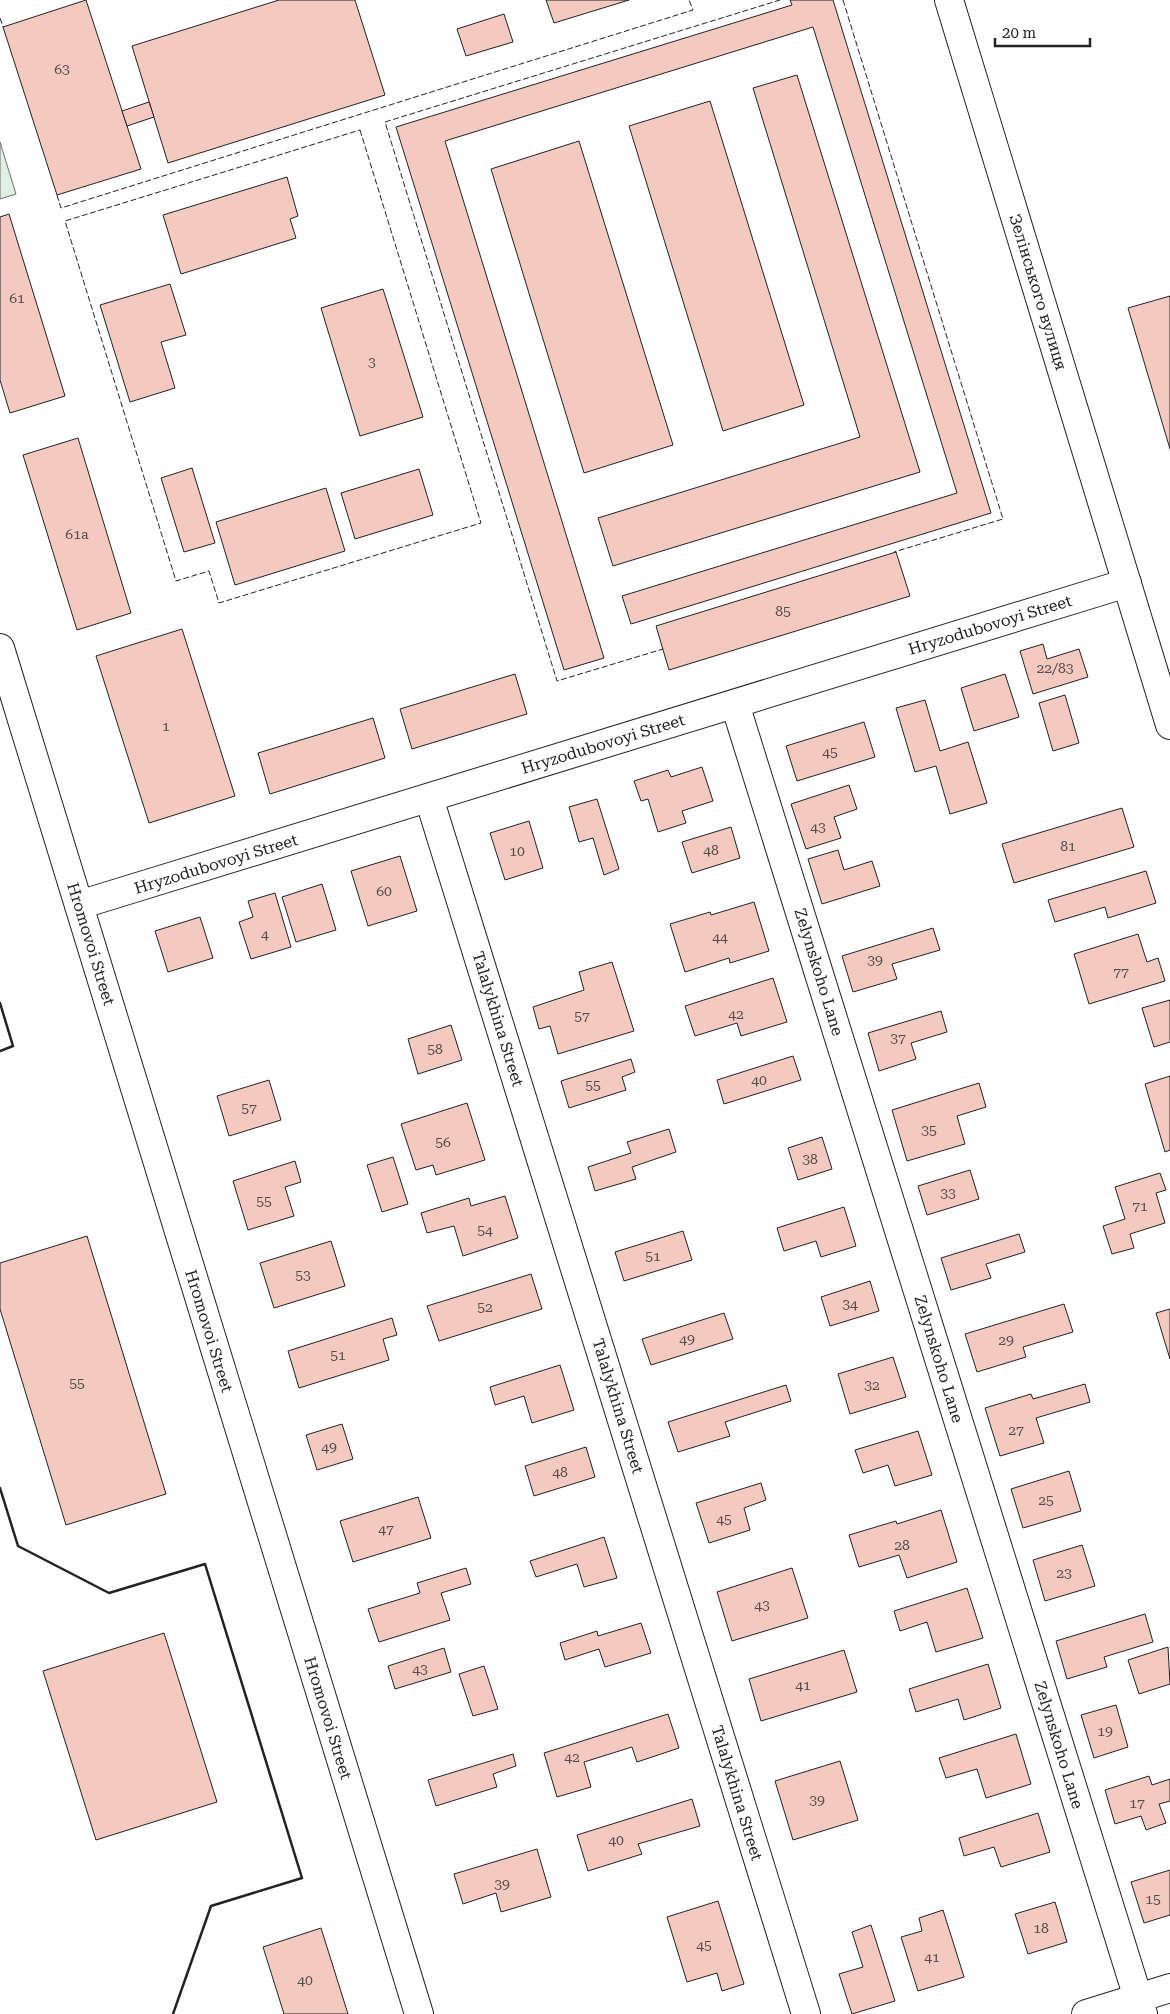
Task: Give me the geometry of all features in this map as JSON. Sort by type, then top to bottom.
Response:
[{"type":"street","name":"Зелінського вулиця","points":[[948,0],[1170,725]]},
{"type":"street","name":"Hryzodubovoyi Street","points":[[79,906],[1127,583]]},
{"type":"street","name":"Hromovoi Street","points":[[0,648],[419,2014]]},
{"type":"street","name":"Zelynskoho Lane","points":[[735,704],[1140,2006]]},
{"type":"street","name":"Talalykhina Street","points":[[429,798],[806,2014]]},
{"type":"street","points":[[1086,2014],[1140,2006],[1170,1988]]},
{"type":"green space","points":[[0,142],[16,194],[0,199]]},
{"type":"building","points":[[86,0],[141,169],[57,195],[3,27]]},
{"type":"building","points":[[279,0],[355,0],[385,95],[168,163],[132,46]]},
{"type":"building","points":[[546,0],[629,0],[554,23]]},
{"type":"building","points":[[790,0],[833,0],[991,513],[631,624],[622,596],[957,493],[813,27],[445,141],[604,658],[564,670],[396,127],[792,5]]},
{"type":"building","points":[[504,14],[513,42],[466,56],[457,29]]},
{"type":"building","points":[[797,75],[920,472],[613,566],[598,518],[860,437],[753,88]]},
{"type":"building","points":[[710,101],[804,405],[723,431],[629,126]]},
{"type":"building","points":[[149,102],[154,117],[127,126],[122,111]]},
{"type":"building","points":[[579,141],[673,445],[584,473],[491,169]]},
{"type":"building","points":[[287,177],[298,216],[290,219],[296,238],[181,274],[163,215]]},
{"type":"building","points":[[9,214],[65,396],[10,413],[0,380],[0,217]]},
{"type":"building","points":[[170,284],[186,335],[161,342],[175,388],[130,402],[100,305]]},
{"type":"building","points":[[383,289],[423,417],[360,436],[321,308]]},
{"type":"building","points":[[1170,296],[1170,449],[1128,308]]},
{"type":"building","points":[[78,438],[131,613],[77,630],[23,455]]},
{"type":"building","points":[[192,468],[215,543],[184,552],[161,478]]},
{"type":"building","points":[[419,469],[433,515],[355,539],[341,493]]},
{"type":"building","points":[[326,488],[345,551],[235,585],[216,522]]},
{"type":"building","points":[[896,552],[910,596],[669,670],[656,626]]},
{"type":"building","points":[[182,629],[235,796],[149,823],[96,656]]},
{"type":"building","points":[[1043,644],[1047,659],[1079,649],[1088,677],[1033,694],[1020,651]]},
{"type":"building","points":[[515,674],[527,714],[412,749],[400,709]]},
{"type":"building","points":[[1005,674],[1019,717],[974,731],[961,688]]},
{"type":"building","points":[[1065,695],[1079,743],[1053,751],[1039,703]]},
{"type":"building","points":[[925,700],[940,751],[968,742],[987,803],[950,814],[936,766],[915,772],[896,708]]},
{"type":"building","points":[[373,718],[385,758],[270,794],[258,753]]},
{"type":"building","points":[[864,722],[875,757],[797,781],[786,746]]},
{"type":"building","points":[[702,767],[713,801],[682,811],[686,823],[658,832],[648,799],[641,801],[634,781],[668,770],[671,777]]},
{"type":"building","points":[[849,785],[857,809],[834,817],[841,838],[806,849],[791,804]]},
{"type":"building","points":[[597,799],[619,869],[604,875],[593,838],[579,842],[569,807]]},
{"type":"building","points":[[1122,808],[1134,847],[1014,883],[1002,844]]},
{"type":"building","points":[[529,821],[543,868],[505,880],[490,833]]},
{"type":"building","points":[[731,827],[740,858],[692,873],[682,842]]},
{"type":"building","points":[[838,850],[844,870],[872,861],[880,886],[822,904],[808,859]]},
{"type":"building","points":[[400,856],[417,911],[368,926],[351,871]]},
{"type":"building","points":[[1146,871],[1156,903],[1108,918],[1105,907],[1055,922],[1048,900]]},
{"type":"building","points":[[322,884],[336,930],[296,942],[282,897]]},
{"type":"building","points":[[275,893],[291,947],[251,959],[239,922],[253,917],[248,901]]},
{"type":"building","points":[[754,902],[769,951],[730,963],[729,958],[685,972],[670,924],[710,912],[711,915]]},
{"type":"building","points":[[200,917],[213,958],[168,972],[155,931]]},
{"type":"building","points":[[933,928],[940,950],[892,964],[897,979],[853,992],[842,956]]},
{"type":"building","points":[[1138,934],[1147,962],[1158,958],[1165,981],[1089,1004],[1074,954]]},
{"type":"building","points":[[612,962],[634,1031],[558,1054],[550,1026],[539,1029],[533,1007],[584,990],[579,972]]},
{"type":"building","points":[[773,978],[787,1022],[741,1036],[737,1023],[695,1036],[685,1006]]},
{"type":"building","points":[[1170,1000],[1170,1042],[1154,1047],[1142,1008]]},
{"type":"building","points":[[941,1011],[947,1032],[911,1043],[916,1059],[879,1071],[868,1033]]},
{"type":"building","points":[[451,1025],[462,1060],[418,1074],[408,1039]]},
{"type":"building","points":[[793,1056],[801,1080],[724,1104],[717,1080]]},
{"type":"building","points":[[631,1059],[635,1072],[622,1077],[626,1090],[569,1108],[561,1081]]},
{"type":"building","points":[[1170,1076],[1170,1150],[1165,1152],[1145,1084]]},
{"type":"building","points":[[269,1080],[281,1120],[229,1136],[217,1096]]},
{"type":"building","points":[[979,1083],[986,1107],[957,1116],[965,1144],[907,1161],[892,1110]]},
{"type":"building","points":[[467,1103],[485,1160],[436,1175],[433,1165],[416,1170],[401,1124]]},
{"type":"building","points":[[669,1129],[676,1152],[632,1167],[636,1179],[595,1191],[588,1167],[631,1153],[627,1142]]},
{"type":"building","points":[[822,1137],[832,1169],[798,1180],[788,1148]]},
{"type":"building","points":[[393,1157],[408,1204],[382,1212],[367,1165]]},
{"type":"building","points":[[295,1161],[301,1182],[285,1187],[294,1216],[248,1230],[233,1181]]},
{"type":"building","points":[[970,1170],[979,1199],[927,1215],[918,1186]]},
{"type":"building","points":[[1160,1173],[1166,1190],[1156,1193],[1165,1223],[1130,1234],[1134,1248],[1112,1254],[1103,1226],[1125,1219],[1115,1187]]},
{"type":"building","points":[[505,1196],[518,1238],[463,1256],[454,1226],[427,1233],[421,1213],[469,1198],[471,1206]]},
{"type":"building","points":[[844,1207],[856,1246],[821,1257],[816,1241],[784,1251],[777,1228]]},
{"type":"building","points":[[683,1231],[692,1260],[624,1281],[615,1252]]},
{"type":"building","points":[[1019,1234],[1025,1252],[986,1264],[991,1278],[951,1290],[941,1258]]},
{"type":"building","points":[[87,1236],[166,1494],[66,1525],[0,1309],[0,1263]]},
{"type":"building","points":[[331,1241],[345,1286],[274,1308],[260,1263]]},
{"type":"building","points":[[531,1274],[542,1309],[439,1341],[427,1306]]},
{"type":"building","points":[[870,1281],[879,1311],[830,1326],[821,1297]]},
{"type":"building","points":[[1064,1304],[1073,1332],[1023,1347],[1026,1357],[977,1372],[965,1334]]},
{"type":"building","points":[[1170,1309],[1170,1359],[1156,1313]]},
{"type":"building","points":[[724,1313],[733,1339],[651,1365],[642,1339]]},
{"type":"building","points":[[392,1318],[397,1335],[383,1339],[389,1360],[299,1388],[288,1351]]},
{"type":"building","points":[[893,1357],[906,1397],[850,1414],[838,1374]]},
{"type":"building","points":[[560,1365],[574,1410],[532,1423],[524,1396],[495,1405],[490,1387]]},
{"type":"building","points":[[1085,1384],[1090,1402],[1036,1418],[1044,1443],[1000,1456],[985,1408],[1031,1394],[1033,1399]]},
{"type":"building","points":[[786,1385],[791,1401],[725,1422],[730,1436],[678,1452],[668,1422]]},
{"type":"building","points":[[342,1424],[353,1459],[317,1470],[306,1435]]},
{"type":"building","points":[[918,1431],[932,1475],[895,1486],[888,1465],[863,1473],[855,1450]]},
{"type":"building","points":[[586,1447],[595,1477],[534,1496],[525,1466]]},
{"type":"building","points":[[1069,1471],[1081,1511],[1023,1528],[1011,1489]]},
{"type":"building","points":[[761,1483],[766,1500],[744,1508],[750,1530],[709,1543],[696,1503]]},
{"type":"building","points":[[418,1497],[431,1538],[353,1562],[340,1521]]},
{"type":"building","points":[[941,1510],[957,1562],[907,1578],[899,1555],[859,1567],[849,1535],[896,1521],[897,1524]]},
{"type":"building","points":[[604,1537],[617,1578],[584,1587],[577,1564],[536,1577],[530,1561]]},
{"type":"building","points":[[1082,1545],[1095,1586],[1045,1601],[1033,1560]]},
{"type":"building","points":[[466,1568],[471,1584],[441,1593],[450,1620],[379,1642],[368,1609],[420,1593],[417,1583]]},
{"type":"building","points":[[792,1568],[808,1618],[732,1641],[717,1592]]},
{"type":"building","points":[[967,1588],[983,1638],[936,1652],[927,1622],[900,1631],[894,1611]]},
{"type":"building","points":[[1145,1614],[1153,1642],[1104,1657],[1107,1667],[1067,1679],[1056,1641]]},
{"type":"building","points":[[641,1623],[651,1653],[605,1667],[599,1649],[565,1660],[560,1643],[597,1631],[598,1636]]},
{"type":"building","points":[[164,1633],[217,1802],[96,1840],[43,1671]]},
{"type":"building","points":[[1168,1647],[1170,1684],[1139,1694],[1128,1660]]},
{"type":"building","points":[[444,1648],[451,1672],[395,1689],[388,1666]]},
{"type":"building","points":[[844,1650],[857,1692],[761,1721],[749,1679]]},
{"type":"building","points":[[988,1664],[1001,1708],[964,1720],[958,1699],[916,1712],[909,1689]]},
{"type":"building","points":[[484,1666],[498,1709],[473,1716],[459,1674]]},
{"type":"building","points":[[1116,1705],[1128,1747],[1094,1758],[1081,1715]]},
{"type":"building","points":[[668,1714],[679,1748],[637,1762],[632,1747],[584,1762],[591,1787],[557,1797],[544,1753]]},
{"type":"building","points":[[1016,1734],[1031,1784],[986,1798],[977,1769],[946,1778],[939,1758]]},
{"type":"building","points":[[513,1754],[516,1766],[493,1774],[497,1787],[436,1806],[428,1780]]},
{"type":"building","points":[[840,1761],[858,1820],[793,1840],[775,1781]]},
{"type":"building","points":[[1149,1776],[1152,1785],[1170,1779],[1170,1801],[1159,1804],[1166,1823],[1146,1830],[1141,1816],[1115,1824],[1105,1790]]},
{"type":"building","points":[[692,1799],[700,1826],[638,1844],[642,1854],[588,1871],[577,1835]]},
{"type":"building","points":[[1038,1813],[1050,1852],[1001,1867],[994,1847],[964,1856],[959,1838]]},
{"type":"building","points":[[537,1849],[551,1897],[501,1912],[496,1893],[463,1904],[454,1874]]},
{"type":"building","points":[[1170,1870],[1170,1915],[1144,1923],[1131,1882]]},
{"type":"building","points":[[718,1901],[744,1984],[722,1991],[717,1973],[687,1982],[667,1917]]},
{"type":"building","points":[[1055,1902],[1067,1942],[1028,1954],[1015,1914]]},
{"type":"building","points":[[943,1910],[964,1977],[918,1991],[901,1937],[922,1931],[919,1918]]},
{"type":"building","points":[[871,1925],[895,2001],[852,2014],[839,1974],[863,1967],[852,1932]]},
{"type":"building","points":[[321,1928],[348,2014],[284,2014],[263,1947]]},
{"type":"fence","points":[[57,195],[61,208],[693,10],[689,0]]},
{"type":"fence","points":[[662,648],[557,681],[385,122],[780,0]]},
{"type":"fence","points":[[843,0],[1003,519],[894,552]]},
{"type":"fence","points":[[0,18],[3,27]]},
{"type":"fence","points":[[360,130],[481,523],[219,603],[209,571],[176,581],[65,221],[360,130]]},
{"type":"wall","points":[[0,1003],[13,1046],[0,1051]]},
{"type":"wall","points":[[0,1488],[18,1546],[109,1593],[205,1564],[302,1878],[211,1906],[173,2014]]}]
